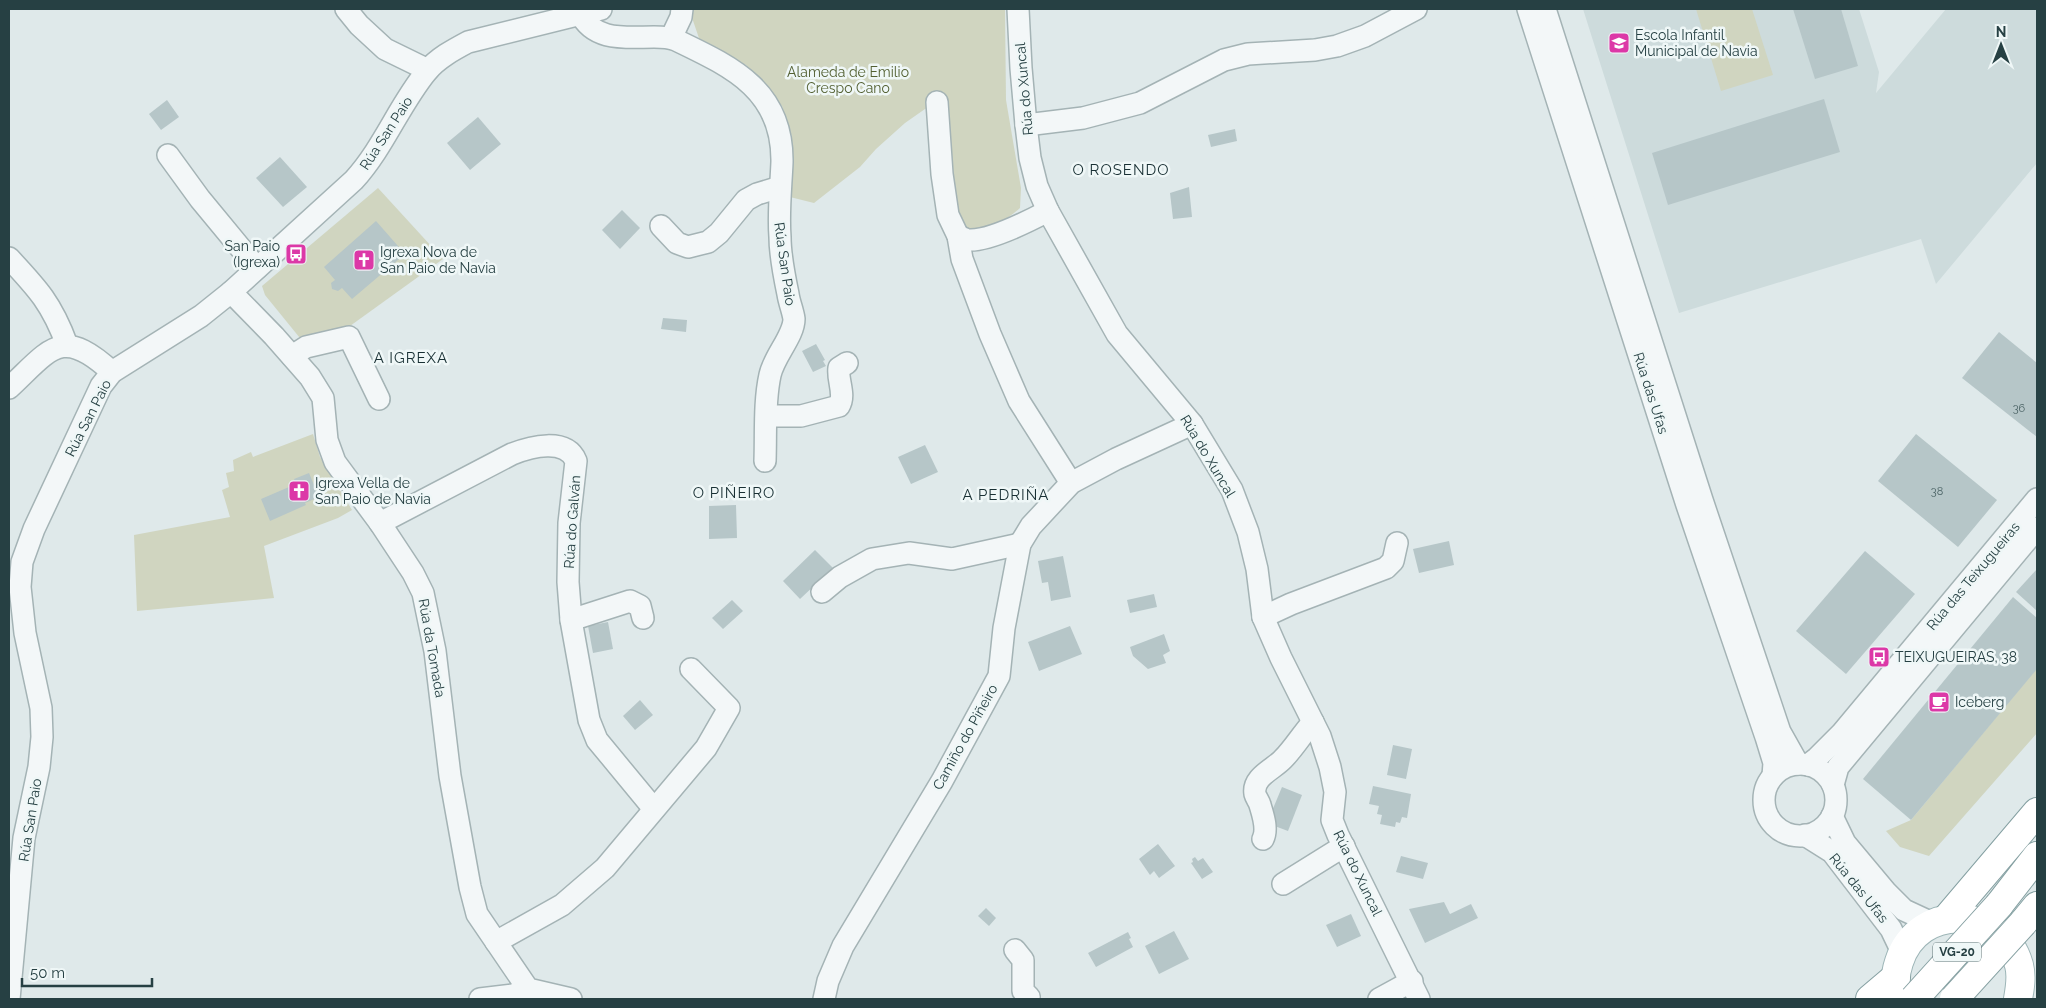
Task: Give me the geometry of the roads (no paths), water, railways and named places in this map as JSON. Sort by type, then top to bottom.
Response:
[{"type":"main road","points":[[1940,921],[2037,812]]},
{"type":"main road","name":"VG-20","points":[[1914,999],[1999,905],[2037,856]]},
{"type":"main road","name":"VG-20","points":[[1954,999],[2030,914]]},
{"type":"main road","points":[[1870,999],[1899,976],[1910,940],[1920,930],[1940,921],[1963,918],[1978,921],[1993,928],[2005,938],[2031,971],[2021,982],[2020,999]]},
{"type":"street","points":[[346,9],[359,26],[385,49],[428,70]]},
{"type":"street","name":"Rúa San Paio","points":[[9,999],[24,838],[42,737],[41,708],[25,633],[20,586],[22,562],[34,529],[101,386],[112,372],[201,316],[231,292],[344,190],[368,165],[428,70],[450,51],[468,42],[535,17],[601,9]]},
{"type":"street","points":[[671,38],[681,17],[682,9]]},
{"type":"street","name":"Rúa do Xuncal","points":[[1018,9],[1026,126],[1030,158],[1037,186],[1048,211],[1117,334],[1192,424],[1232,490],[1256,569],[1263,617],[1320,736],[1334,779],[1332,820],[1416,990]]},
{"type":"street","points":[[1026,126],[1083,118],[1140,103],[1224,60],[1248,54],[1316,50],[1337,46],[1365,36],[1416,9]]},
{"type":"street","name":"Rúa das Ufas","points":[[1528,9],[1687,505],[1774,763],[1773,776],[1766,787],[1764,800],[1766,813],[1774,824],[1783,831],[1793,835],[1805,835],[1832,852],[1891,928],[1899,976]]},
{"type":"street","name":"Rúa das Ufas","points":[[1545,9],[1702,500],[1780,732],[1803,764],[1818,769],[1827,776],[1833,785]]},
{"type":"street","name":"Rúa San Paio","points":[[566,14],[584,22],[592,30],[600,34],[623,37],[671,38],[736,71],[762,95],[772,111],[778,126],[781,144],[780,240],[794,320],[788,339],[778,353],[770,374],[765,462]]},
{"type":"street","points":[[937,102],[943,182],[948,215],[958,236],[962,259],[990,334],[1019,401],[1071,483]]},
{"type":"street","points":[[168,155],[200,199],[257,268]]},
{"type":"street","points":[[661,226],[677,243],[688,247],[708,242],[719,233],[746,200],[757,194],[780,187]]},
{"type":"street","points":[[958,236],[969,240],[984,237],[1023,224],[1048,211]]},
{"type":"street","points":[[9,258],[40,291],[52,308],[66,344]]},
{"type":"street","name":"Rúa da Tomada","points":[[231,292],[310,377],[322,398],[327,440],[335,462],[380,523],[413,573],[423,593],[435,651],[450,776],[470,887],[477,914],[496,942],[536,993]]},
{"type":"street","points":[[292,356],[306,347],[350,337],[379,398]]},
{"type":"street","points":[[9,388],[51,349],[66,344],[80,349],[112,372]]},
{"type":"street","points":[[767,416],[801,416],[838,406],[842,401],[838,375],[839,368],[847,363]]},
{"type":"street","name":"Camiño do Piñeiro","points":[[824,999],[828,981],[843,946],[942,780],[999,676],[1004,628],[1020,544],[1031,526],[1071,483],[1116,459],[1192,424]]},
{"type":"street","name":"Rúa do Galván","points":[[380,523],[524,449],[544,446],[560,447],[573,456],[576,462],[568,542],[571,620],[579,670],[592,730],[597,740],[654,809]]},
{"type":"street","name":"Rúa das Teixugueiras","points":[[1803,764],[1817,758],[1842,732],[2037,499]]},
{"type":"street","name":"Rúa das Teixugueiras","points":[[1833,785],[1838,767],[2037,528]]},
{"type":"street","points":[[1263,617],[1291,604],[1386,568],[1393,561],[1397,543]]},
{"type":"street","points":[[822,592],[840,577],[872,559],[909,553],[952,560],[1020,544]]},
{"type":"street","points":[[571,620],[630,601],[640,606],[644,618]]},
{"type":"street","points":[[496,942],[562,905],[605,868],[706,748],[729,708],[691,669]]},
{"type":"street","points":[[1263,839],[1265,836],[1264,822],[1260,803],[1255,794],[1256,787],[1266,771],[1282,761],[1313,722]]},
{"type":"street","points":[[1773,776],[1784,768],[1803,764]]},
{"type":"street","points":[[1805,835],[1816,832],[1826,825],[1832,816],[1836,806],[1833,785]]},
{"type":"street","name":"Rúa das Ufas","points":[[1832,816],[1845,843],[1886,892],[1904,910],[1940,921]]},
{"type":"street","points":[[1284,884],[1344,846]]},
{"type":"street","points":[[1015,950],[1023,960],[1023,991],[1029,997],[1028,999]]},
{"type":"street","points":[[1379,999],[1416,990]]},
{"type":"street","points":[[480,999],[536,993],[571,999]]},
{"type":"place","name":"Escola Infantil Municipal de Navia","points":[[1619,43]]},
{"type":"place","name":"San Paio (Igrexa)","points":[[296,254]]},
{"type":"place","name":"Igrexa Nova de San Paio de Navia","points":[[364,260]]},
{"type":"place","name":"Igrexa Vella de San Paio de Navia","points":[[299,491]]},
{"type":"place","name":"TEIXUGUEIRAS, 38","points":[[1879,657]]},
{"type":"place","name":"Iceberg","points":[[1939,702]]},
{"type":"district","name":"O ROSENDO","points":[[1121,170]]},
{"type":"district","name":"A IGREXA","points":[[411,358]]},
{"type":"district","name":"O PIÑEIRO","points":[[734,493]]},
{"type":"district","name":"A PEDRIÑA","points":[[1006,495]]},
{"type":"park label","name":"Alameda de Emilio Crespo Cano","points":[[848,80]]}]
